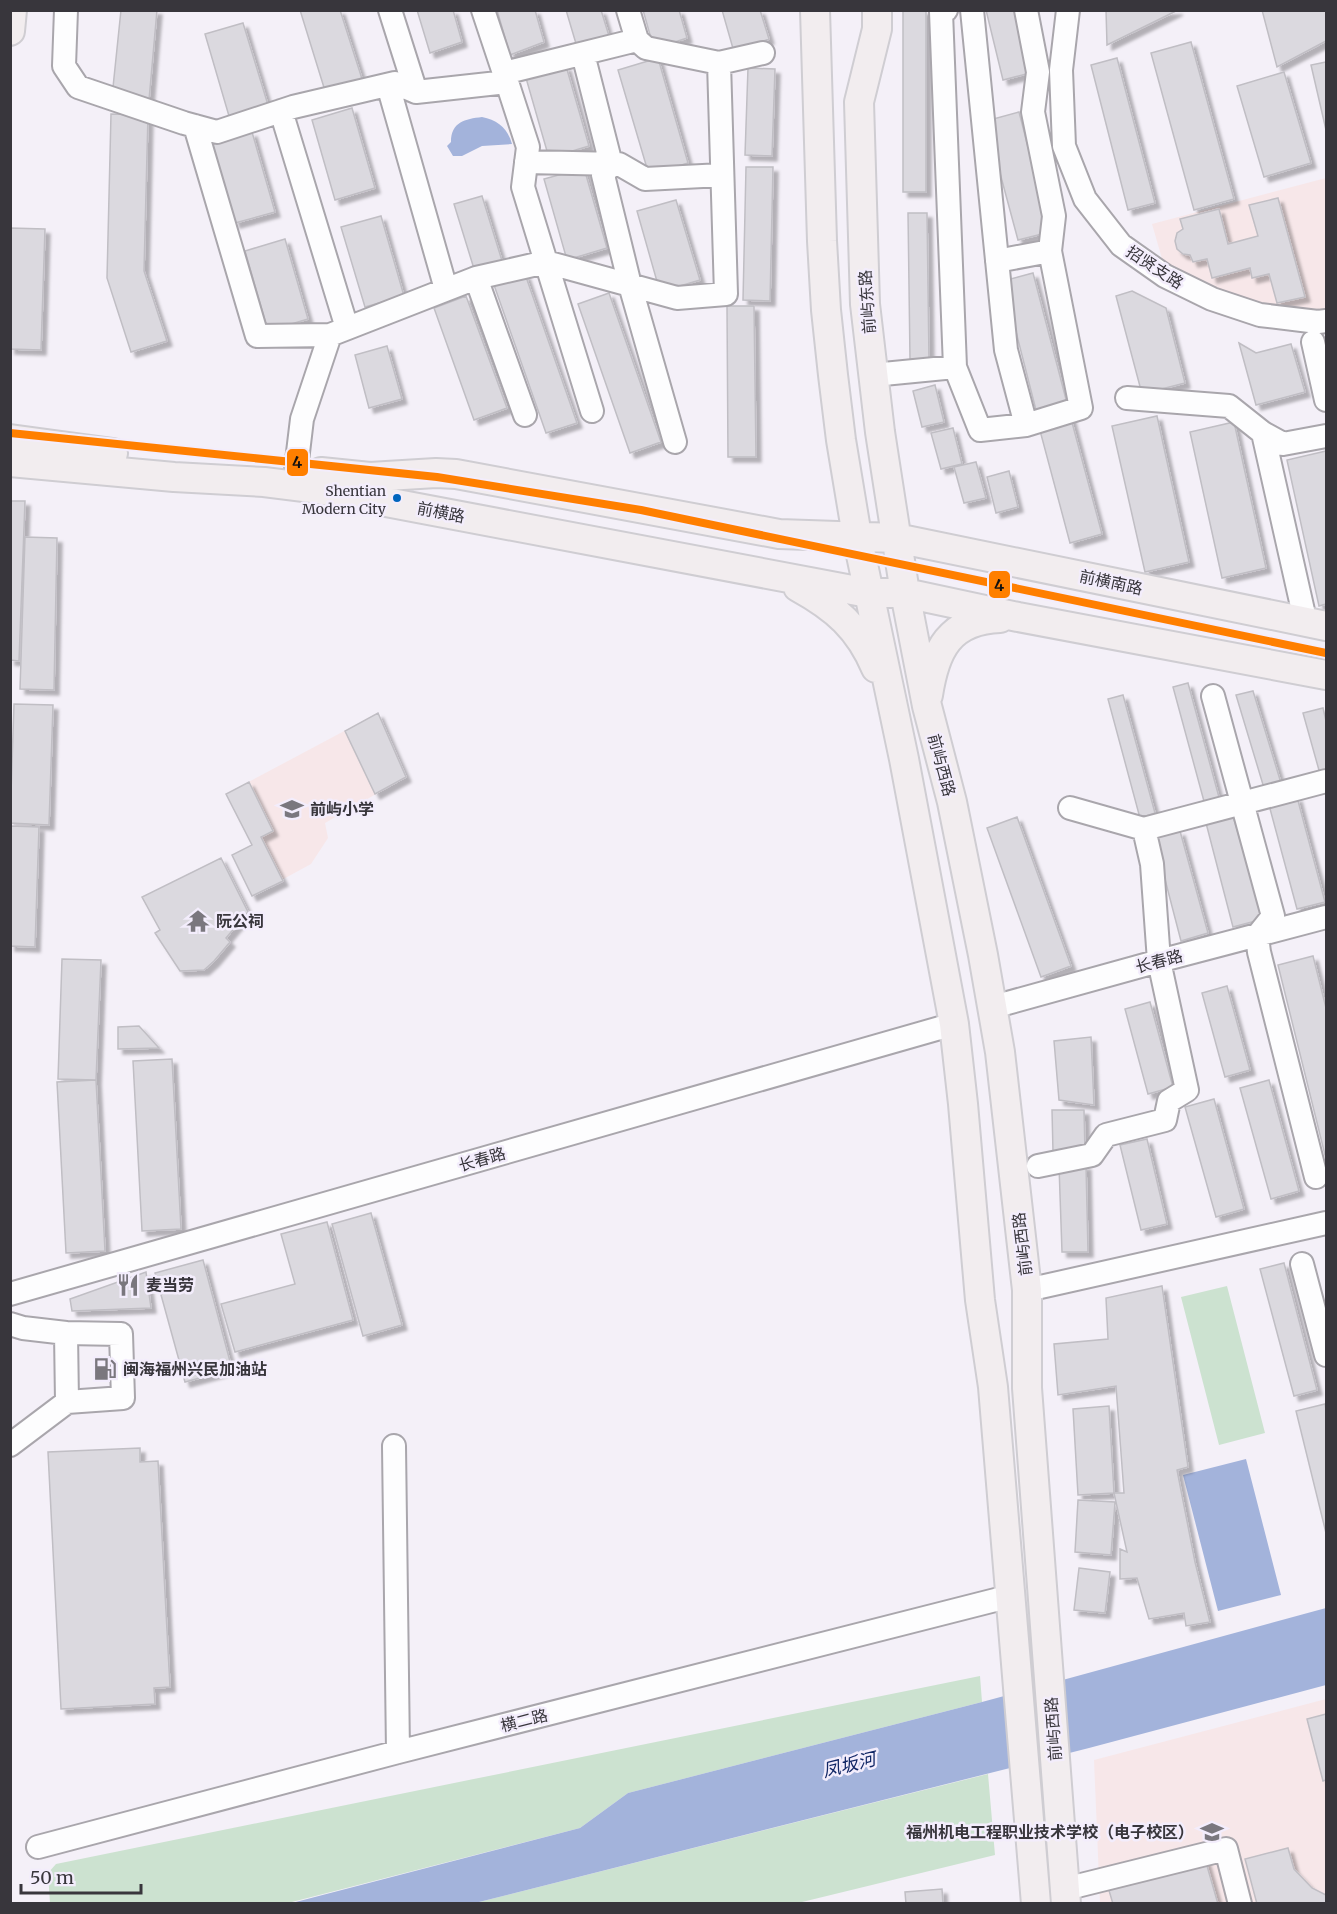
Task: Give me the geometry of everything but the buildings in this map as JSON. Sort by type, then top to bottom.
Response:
[{"type":"main road","points":[[10,31],[12,10]]},
{"type":"main road","points":[[815,10],[826,310],[841,440],[868,593]]},
{"type":"main road","name":"前屿东路","points":[[877,10],[877,29],[859,102],[865,304],[880,432],[905,594]]},
{"type":"main road","name":"前横路","points":[[10,439],[154,459],[296,469],[370,477],[456,474],[779,534],[896,538]]},
{"type":"main road","name":"前横路","points":[[10,462],[174,477],[264,482],[312,488],[868,593],[905,594]]},
{"type":"main road","name":"前横南路","points":[[896,538],[1313,624]]},
{"type":"main road","points":[[777,576],[836,610],[869,653],[880,676],[904,759]]},
{"type":"main road","name":"前屿西路","points":[[868,593],[904,759],[954,1024],[980,1300],[993,1388],[1035,1904]]},
{"type":"main road","points":[[905,594],[1326,675]]},
{"type":"main road","name":"前屿西路","points":[[905,594],[927,706],[952,802],[993,1007],[1002,1074],[1027,1290],[1027,1388],[1056,1769],[1072,1895]]},
{"type":"main road","points":[[927,706],[931,676],[937,658],[947,639],[955,631],[972,622],[990,618],[1018,617]]},
{"type":"street","points":[[66,10],[64,66],[78,87],[217,132],[281,111],[395,83],[416,92],[506,78],[637,40]]},
{"type":"street","points":[[390,10],[416,92]]},
{"type":"street","points":[[483,10],[528,147],[523,186],[592,411]]},
{"type":"street","points":[[628,10],[637,40],[646,48],[719,63],[763,53]]},
{"type":"street","points":[[946,10],[941,12],[955,367],[980,430],[1026,425],[1081,408],[1050,251],[1054,216],[1034,112],[1038,72],[1026,10]]},
{"type":"street","points":[[972,10],[1006,350],[1026,425]]},
{"type":"street","name":"招贤支路","points":[[1068,10],[1061,70],[1065,146],[1085,199],[1121,245],[1165,276],[1212,299],[1260,315],[1326,321]]},
{"type":"street","points":[[584,54],[611,164],[603,175],[630,285],[675,442]]},
{"type":"street","points":[[195,126],[257,336],[338,332],[476,278],[546,262],[677,298],[726,294],[719,63]]},
{"type":"street","points":[[1038,72],[1061,70]]},
{"type":"street","points":[[388,85],[446,289]]},
{"type":"street","points":[[281,111],[338,332],[302,419],[296,469]]},
{"type":"street","points":[[526,162],[619,164],[645,179],[722,175]]},
{"type":"street","points":[[997,261],[1050,251]]},
{"type":"street","points":[[476,278],[525,416]]},
{"type":"street","points":[[1313,342],[1326,400]]},
{"type":"street","points":[[873,375],[955,367]]},
{"type":"street","points":[[1127,398],[1229,406],[1263,433],[1282,444],[1326,436]]},
{"type":"street","points":[[1263,433],[1304,615],[1313,624]]},
{"type":"street","points":[[1213,696],[1273,916],[1257,936],[1316,1177]]},
{"type":"street","points":[[1070,808],[1144,830],[1326,781]]},
{"type":"street","points":[[1038,1166],[1092,1155],[1106,1136],[1165,1120],[1169,1101],[1187,1090],[1159,961],[1152,864],[1144,830]]},
{"type":"street","name":"长春路","points":[[993,1007],[1326,917]]},
{"type":"street","name":"长春路","points":[[10,1294],[954,1024]]},
{"type":"street","points":[[1027,1290],[1326,1223]]},
{"type":"street","points":[[1302,1264],[1326,1355]]},
{"type":"street","points":[[10,1323],[23,1328],[66,1333],[121,1334],[123,1398],[67,1402],[10,1445]]},
{"type":"street","points":[[66,1333],[67,1402]]},
{"type":"street","points":[[394,1446],[398,1752]]},
{"type":"street","name":"横二路","points":[[38,1847],[398,1752],[1011,1596]]},
{"type":"street","points":[[1072,1895],[1226,1849],[1240,1904]]},
{"type":"shaded area","points":[[1326,178],[1326,312],[1262,309],[1198,289],[1163,262],[1152,224]]},
{"type":"shaded area","name":"前屿小学","points":[[378,713],[406,777],[325,823],[328,838],[311,864],[252,896],[232,855],[252,845],[226,794]]},
{"type":"shaded area","name":"福州机电工程职业技术学校（电子校区）","points":[[1326,1699],[1326,1903],[1100,1903],[1094,1760]]},
{"type":"green space","points":[[1227,1286],[1265,1433],[1219,1445],[1181,1297]]},
{"type":"green space","points":[[980,1676],[982,1702],[628,1793],[580,1828],[288,1903],[50,1903],[48,1873],[56,1864]]},
{"type":"green space","points":[[988,1774],[995,1855],[798,1903],[475,1903]]},
{"type":"water","points":[[482,117],[502,126],[512,144],[482,146],[462,156],[453,156],[447,146],[451,142],[453,130],[460,123]]},
{"type":"water","points":[[1246,1459],[1281,1595],[1218,1611],[1183,1475]]},
{"type":"water","name":"凤坂河","points":[[1326,1608],[1326,1685],[1089,1748],[475,1903],[288,1904],[580,1828],[628,1793],[982,1702]]},
{"type":"transit line","name":"4","points":[[10,433],[437,477],[641,510],[1326,653]]},
{"type":"place","name":"Shentian Modern City","points":[[397,498]]},
{"type":"place","name":"前屿小学","points":[[292,809]]},
{"type":"place","name":"阮公祠","points":[[198,921]]},
{"type":"place","name":"麦当劳","points":[[128,1285]]},
{"type":"place","name":"闽海福州兴民加油站","points":[[105,1369]]},
{"type":"place","name":"福州机电工程职业技术学校（电子校区）","points":[[1212,1832]]}]
